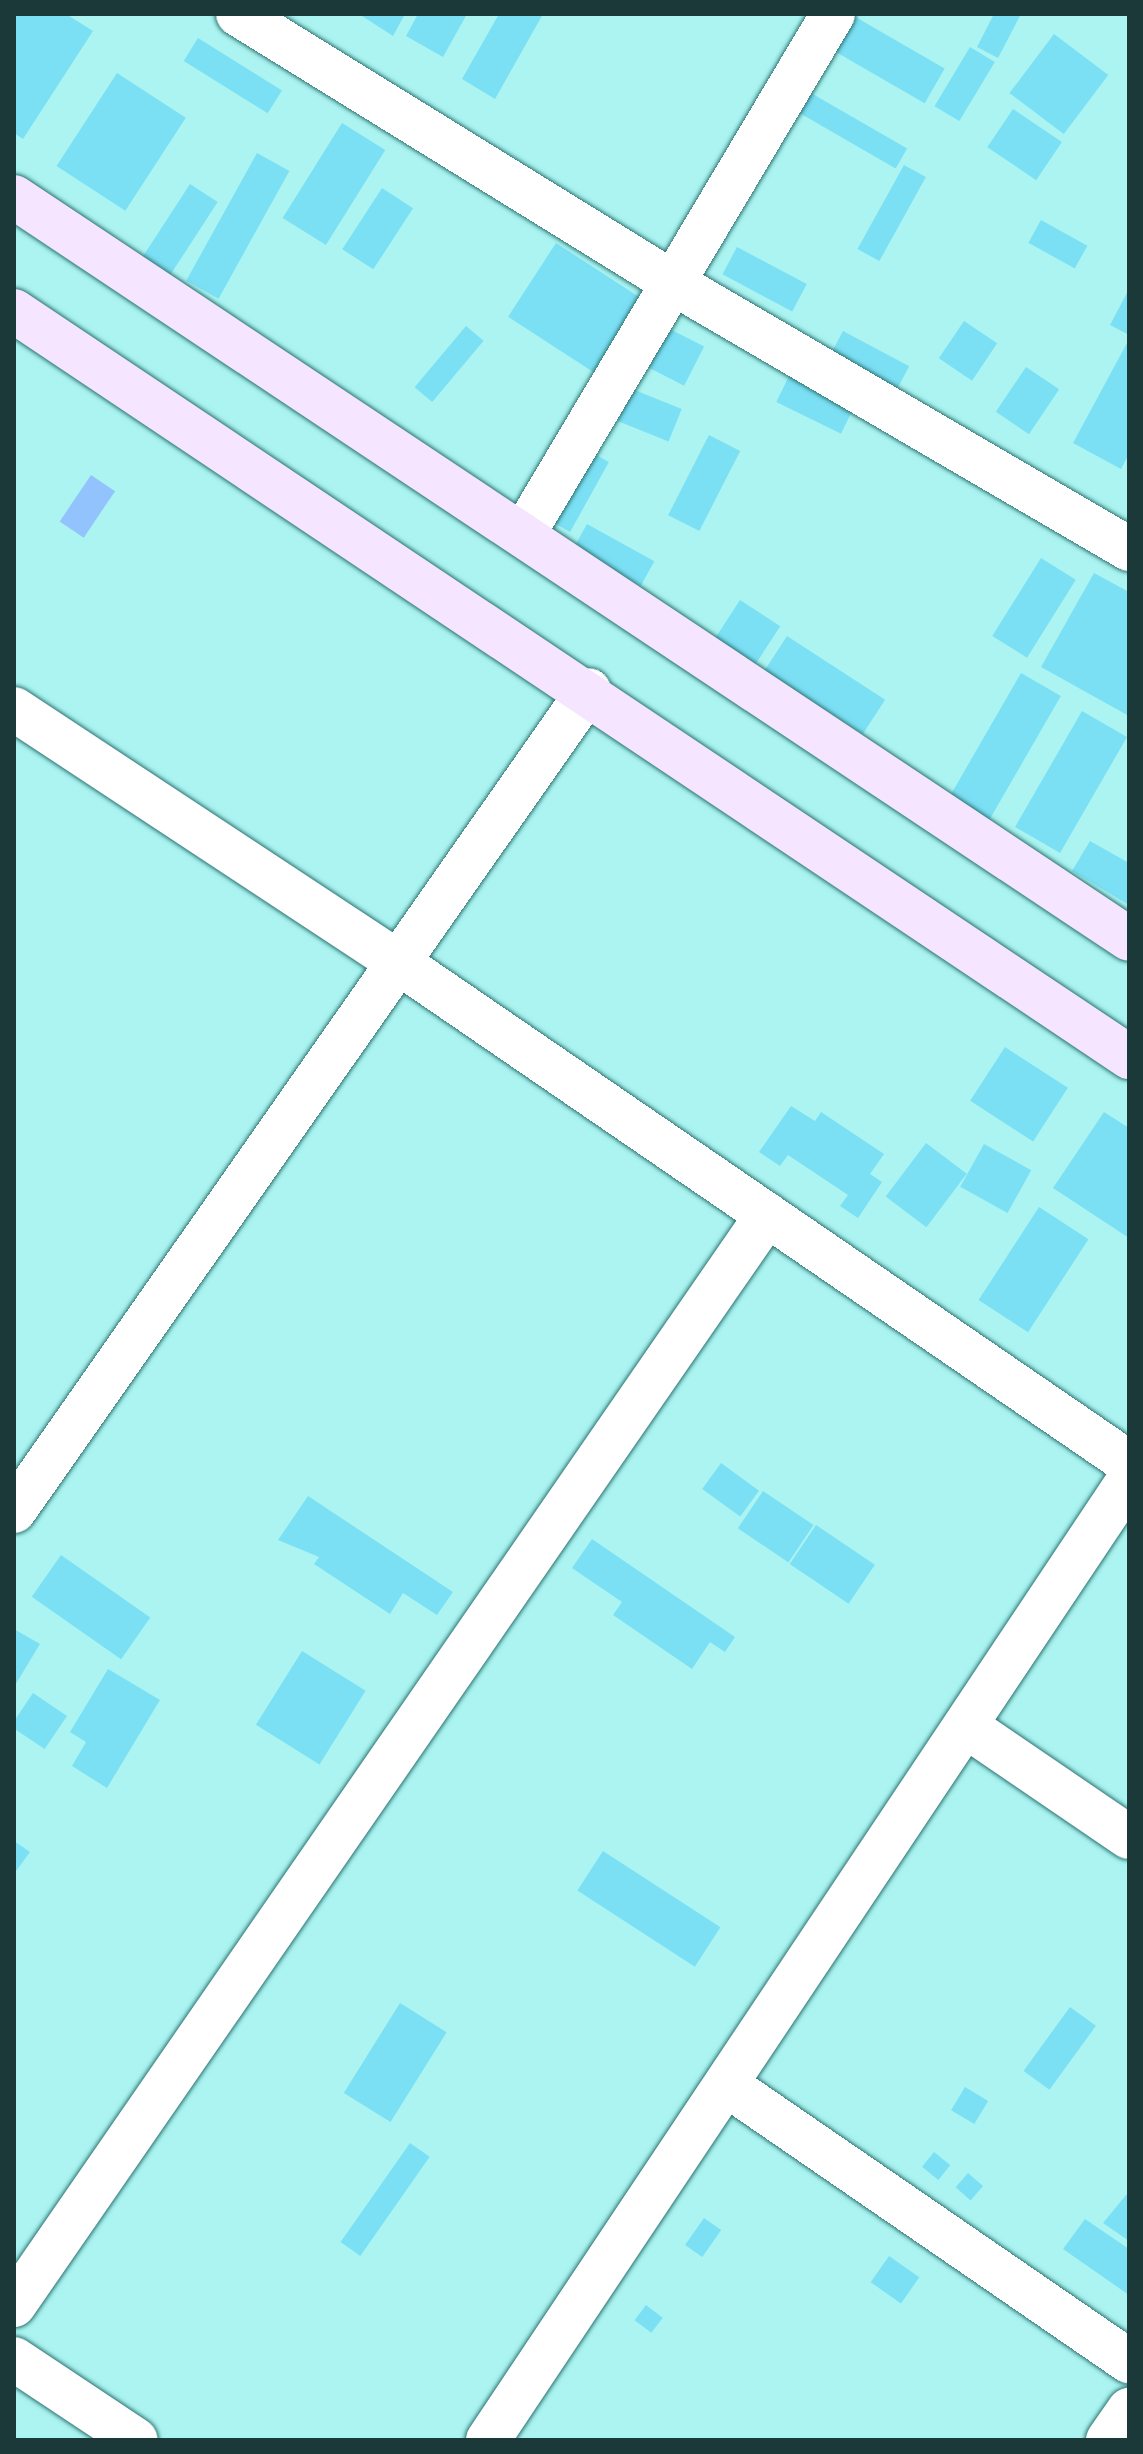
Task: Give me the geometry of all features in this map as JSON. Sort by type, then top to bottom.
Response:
[{"type":"main road","points":[[14,197],[524,533],[1129,939]]},
{"type":"main road","points":[[14,311],[589,690],[1129,1057]]},
{"type":"street","points":[[238,14],[675,284],[1129,549]]},
{"type":"street","points":[[524,533],[833,14]]},
{"type":"street","points":[[14,1511],[395,960],[589,690]]},
{"type":"street","points":[[14,709],[395,960],[1129,1463]]},
{"type":"street","points":[[14,2305],[767,1215]]},
{"type":"street","points":[[488,2440],[1129,1480]]},
{"type":"street","points":[[966,1726],[1129,1837]]},
{"type":"street","points":[[727,2085],[1129,2361]]},
{"type":"street","points":[[14,2359],[136,2440]]},
{"type":"street","points":[[1108,2440],[1129,2410]]},
{"type":"water","points":[[91,475],[115,491],[84,538],[60,521]]},
{"type":"building","points":[[14,14],[66,14],[93,31],[23,139],[14,133]]},
{"type":"building","points":[[359,14],[405,14],[393,36]]},
{"type":"building","points":[[418,14],[467,14],[443,57],[406,36]]},
{"type":"building","points":[[499,14],[543,14],[495,99],[462,79]]},
{"type":"building","points":[[994,14],[1021,14],[998,58],[977,47]]},
{"type":"building","points":[[852,15],[945,68],[925,103],[832,50]]},
{"type":"building","points":[[1054,34],[1108,75],[1064,134],[1009,93]]},
{"type":"building","points":[[198,38],[282,90],[268,113],[184,61]]},
{"type":"building","points":[[970,47],[995,62],[959,121],[934,106]]},
{"type":"building","points":[[117,73],[186,118],[125,211],[57,166]]},
{"type":"building","points":[[811,93],[907,148],[896,168],[800,113]]},
{"type":"building","points":[[1013,109],[1062,142],[1036,180],[987,147]]},
{"type":"building","points":[[342,123],[385,150],[326,245],[283,218]]},
{"type":"building","points":[[257,153],[289,171],[219,299],[186,281]]},
{"type":"building","points":[[904,165],[926,177],[879,261],[857,249]]},
{"type":"building","points":[[190,184],[218,202],[171,274],[143,256]]},
{"type":"building","points":[[382,188],[413,208],[373,269],[342,249]]},
{"type":"building","points":[[1041,220],[1087,246],[1075,268],[1028,243]]},
{"type":"building","points":[[556,243],[645,301],[597,375],[508,317]]},
{"type":"building","points":[[737,247],[807,284],[792,311],[722,274]]},
{"type":"building","points":[[1129,289],[1129,335],[1110,325]]},
{"type":"building","points":[[964,321],[997,343],[972,381],[939,358]]},
{"type":"building","points":[[466,326],[484,341],[432,402],[415,387]]},
{"type":"building","points":[[664,326],[704,346],[684,386],[644,365]]},
{"type":"building","points":[[843,331],[909,366],[897,388],[831,353]]},
{"type":"building","points":[[1127,343],[1129,454],[1121,469],[1073,443]]},
{"type":"building","points":[[1026,367],[1059,389],[1029,434],[996,412]]},
{"type":"building","points":[[789,376],[854,408],[841,434],[776,402]]},
{"type":"building","points":[[627,387],[682,409],[669,442],[614,419]]},
{"type":"building","points":[[709,435],[740,451],[699,531],[668,515]]},
{"type":"building","points":[[587,450],[609,462],[570,532],[548,520]]},
{"type":"building","points":[[587,524],[654,561],[641,586],[573,548]]},
{"type":"building","points":[[1041,558],[1076,580],[1027,658],[992,636]]},
{"type":"building","points":[[1094,573],[1129,592],[1129,716],[1041,667]]},
{"type":"building","points":[[740,600],[780,626],[751,671],[711,644]]},
{"type":"building","points":[[787,636],[885,700],[863,734],[765,670]]},
{"type":"building","points":[[1021,673],[1061,696],[988,822],[948,799]]},
{"type":"building","points":[[1082,711],[1127,737],[1060,853],[1015,827]]},
{"type":"building","points":[[1090,841],[1129,863],[1129,905],[1072,871]]},
{"type":"building","points":[[1005,1047],[1068,1088],[1033,1142],[970,1101]]},
{"type":"building","points":[[791,1106],[815,1121],[821,1112],[884,1154],[870,1174],[882,1182],[858,1218],[840,1206],[848,1195],[788,1155],[780,1166],[759,1152]]},
{"type":"building","points":[[1104,1112],[1129,1128],[1129,1238],[1053,1188]]},
{"type":"building","points":[[926,1143],[967,1174],[926,1227],[886,1197]]},
{"type":"building","points":[[984,1144],[1031,1170],[1007,1213],[960,1187]]},
{"type":"building","points":[[1039,1207],[1088,1239],[1028,1332],[979,1300]]},
{"type":"building","points":[[721,1463],[759,1491],[740,1517],[702,1489]]},
{"type":"building","points":[[763,1491],[814,1525],[788,1562],[738,1528]]},
{"type":"building","points":[[308,1496],[453,1592],[437,1615],[403,1593],[390,1614],[314,1564],[319,1557],[278,1540]]},
{"type":"building","points":[[816,1525],[875,1565],[849,1604],[790,1564]]},
{"type":"building","points":[[592,1539],[735,1637],[725,1652],[710,1642],[692,1669],[613,1615],[622,1602],[572,1568]]},
{"type":"building","points":[[61,1555],[150,1618],[121,1659],[32,1597]]},
{"type":"building","points":[[14,1629],[40,1644],[14,1687]]},
{"type":"building","points":[[302,1651],[366,1691],[320,1765],[256,1725]]},
{"type":"building","points":[[108,1669],[160,1700],[107,1788],[72,1766],[86,1742],[70,1732]]},
{"type":"building","points":[[33,1693],[67,1716],[45,1749],[14,1728],[14,1721]]},
{"type":"building","points":[[14,1841],[30,1852],[16,1871],[14,1870]]},
{"type":"building","points":[[603,1851],[720,1927],[695,1967],[577,1890]]},
{"type":"building","points":[[400,2003],[447,2032],[390,2122],[344,2093]]},
{"type":"building","points":[[1070,2007],[1096,2026],[1049,2090],[1024,2071]]},
{"type":"building","points":[[965,2087],[988,2101],[974,2124],[951,2110]]},
{"type":"building","points":[[410,2143],[430,2157],[360,2256],[341,2242]]},
{"type":"building","points":[[934,2152],[950,2165],[938,2180],[922,2167]]},
{"type":"building","points":[[968,2173],[983,2186],[971,2200],[956,2187]]},
{"type":"building","points":[[1126,2195],[1129,2196],[1129,2241],[1103,2223]]},
{"type":"building","points":[[704,2218],[721,2230],[702,2257],[685,2245]]},
{"type":"building","points":[[1085,2219],[1129,2249],[1129,2295],[1063,2249]]},
{"type":"building","points":[[889,2256],[919,2277],[901,2303],[871,2282]]},
{"type":"building","points":[[646,2305],[663,2318],[651,2333],[635,2320]]}]
